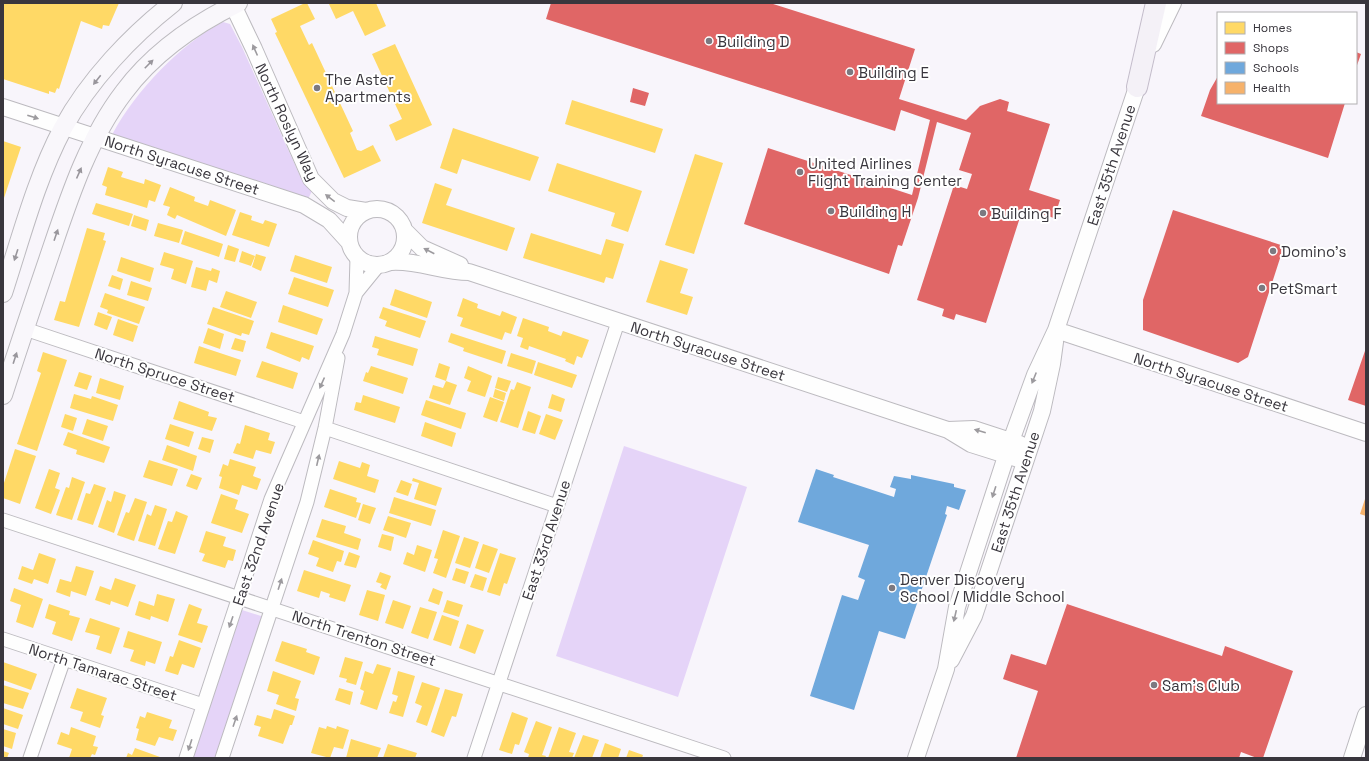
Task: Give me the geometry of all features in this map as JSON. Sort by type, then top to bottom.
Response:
[{"type":"main road","points":[[3,293],[43,176],[64,127],[78,105],[118,55],[138,34],[173,3]]},
{"type":"main road","points":[[1137,87],[1156,3]]},
{"type":"main road","points":[[3,396],[71,192],[96,138],[118,100],[154,60],[191,30],[234,4]]},
{"type":"street","name":"East 35th Avenue","points":[[916,758],[946,669],[957,607],[1009,448],[1035,375],[1056,330],[1137,87],[1153,44],[1173,3]]},
{"type":"street","name":"North Roslyn Way","points":[[234,4],[310,179],[333,201],[347,208],[366,211]]},
{"type":"street","name":"North Syracuse Street","points":[[3,108],[304,205],[329,220],[349,242]]},
{"type":"street","points":[[376,209],[385,210],[394,214],[401,222],[404,230],[405,239],[403,248],[398,256],[385,264],[365,263],[358,258],[349,242],[349,233],[352,224],[358,216],[366,211],[376,209]]},
{"type":"street","name":"North Syracuse Street","points":[[404,230],[422,248],[460,264],[469,272]]},
{"type":"street","name":"East 32nd Avenue","points":[[186,758],[272,499],[343,334],[356,293],[358,258]]},
{"type":"street","name":"North Syracuse Street","points":[[385,264],[416,262],[456,272],[469,272],[948,430],[974,429],[1009,448],[1027,454]]},
{"type":"street","name":"East 32nd Avenue","points":[[356,293],[385,264]]},
{"type":"street","name":"East 33rd Avenue","points":[[474,758],[618,322]]},
{"type":"street","name":"North Spruce Street","points":[[25,329],[304,422]]},
{"type":"street","name":"North Syracuse Street","points":[[1056,330],[1366,433]]},
{"type":"street","name":"East 35th Avenue","points":[[946,669],[974,616],[1027,454],[1048,387],[1056,330]]},
{"type":"street","name":"East 32nd Avenue","points":[[222,758],[307,502],[325,428],[343,334]]},
{"type":"street","points":[[325,428],[557,506]]},
{"type":"street","name":"North Trenton Street","points":[[3,520],[499,683],[696,753],[724,758]]},
{"type":"street","name":"North Tamarac Street","points":[[3,639],[203,705]]},
{"type":"street","points":[[30,758],[64,659]]},
{"type":"street","points":[[1352,758],[1366,715]]},
{"type":"shaded area","points":[[223,22],[230,24],[242,47],[300,176],[312,191],[308,199],[114,136],[113,133],[134,101],[160,70],[191,43],[207,31]]},
{"type":"shaded area","points":[[624,446],[747,487],[678,697],[556,656]]},
{"type":"shaded area","points":[[242,610],[261,616],[262,618],[216,758],[193,758]]},
{"type":"building: Homes","points":[[3,3],[119,3],[109,26],[103,25],[102,29],[81,21],[59,89],[57,88],[55,93],[49,91],[49,94],[3,79]]},
{"type":"building: Homes","name":"The Aster Apartments","points":[[307,3],[315,19],[300,26],[309,45],[312,43],[353,131],[350,133],[357,150],[361,151],[373,145],[381,161],[344,178],[275,33],[277,32],[271,19]]},
{"type":"building: Homes","name":"The Aster Apartments","points":[[376,3],[386,26],[365,36],[353,11],[336,19],[329,4]]},
{"type":"building: Homes","name":"The Aster Apartments","points":[[395,44],[432,125],[396,141],[389,125],[402,119],[372,54]]},
{"type":"building: Homes","points":[[572,100],[663,129],[655,153],[565,124]]},
{"type":"building: Homes","points":[[453,128],[539,157],[530,181],[462,159],[457,174],[440,168]]},
{"type":"building: Homes","points":[[3,141],[21,147],[3,201]]},
{"type":"building: Homes","points":[[695,154],[723,163],[694,254],[665,245]]},
{"type":"building: Homes","points":[[557,163],[642,191],[628,232],[611,226],[615,213],[548,191]]},
{"type":"building: Homes","points":[[108,167],[123,172],[121,177],[144,184],[145,179],[161,185],[155,202],[149,200],[147,208],[105,195],[107,187],[102,185]]},
{"type":"building: Homes","points":[[435,183],[452,189],[446,205],[515,228],[507,251],[422,223]]},
{"type":"building: Homes","points":[[170,187],[195,197],[194,201],[208,206],[210,200],[236,210],[226,236],[177,215],[175,219],[167,215],[170,207],[163,205]]},
{"type":"building: Homes","points":[[96,203],[133,214],[129,226],[92,214]]},
{"type":"building: Homes","points":[[240,212],[252,216],[251,220],[263,224],[265,220],[277,224],[269,247],[232,235]]},
{"type":"building: Homes","points":[[134,215],[149,220],[146,231],[131,226]]},
{"type":"building: Homes","points":[[158,223],[183,230],[179,243],[154,236]]},
{"type":"building: Homes","points":[[87,228],[105,233],[103,240],[106,241],[79,327],[54,320],[60,301],[65,302]]},
{"type":"building: Homes","points":[[185,231],[223,244],[219,257],[181,244]]},
{"type":"building: Homes","points":[[531,233],[601,255],[606,239],[624,244],[613,279],[606,277],[604,283],[523,258]]},
{"type":"building: Homes","points":[[228,245],[239,249],[235,262],[224,259]]},
{"type":"building: Homes","points":[[242,251],[255,256],[251,266],[239,262]]},
{"type":"building: Homes","points":[[164,252],[193,261],[186,284],[171,279],[174,269],[160,265]]},
{"type":"building: Homes","points":[[256,254],[266,257],[261,271],[252,267]]},
{"type":"building: Homes","points":[[295,255],[332,267],[327,283],[290,271]]},
{"type":"building: Homes","points":[[121,257],[154,268],[150,282],[117,271]]},
{"type":"building: Homes","points":[[660,260],[688,269],[680,293],[693,297],[687,315],[646,302]]},
{"type":"building: Homes","points":[[196,267],[211,271],[212,268],[220,271],[217,283],[209,280],[206,291],[191,287]]},
{"type":"building: Homes","points":[[112,275],[123,279],[120,290],[108,286]]},
{"type":"building: Homes","points":[[294,277],[334,290],[328,307],[288,294]]},
{"type":"building: Homes","points":[[131,281],[152,288],[148,301],[127,295]]},
{"type":"building: Homes","points":[[395,289],[432,302],[427,318],[390,305]]},
{"type":"building: Homes","points":[[226,291],[257,302],[251,318],[220,307]]},
{"type":"building: Homes","points":[[105,293],[145,307],[139,324],[107,313],[108,310],[100,307]]},
{"type":"building: Homes","points":[[463,298],[478,304],[477,308],[500,316],[502,311],[517,317],[511,334],[505,332],[502,340],[460,326],[463,318],[457,316]]},
{"type":"building: Homes","points":[[283,305],[323,319],[317,335],[278,322]]},
{"type":"building: Homes","points":[[213,307],[254,321],[249,335],[242,333],[241,336],[207,324]]},
{"type":"building: Homes","points":[[383,307],[426,321],[420,338],[385,326],[387,321],[379,318]]},
{"type":"building: Homes","points":[[98,312],[112,317],[107,330],[94,325]]},
{"type":"building: Homes","points":[[523,318],[549,327],[548,331],[561,336],[563,331],[589,340],[582,358],[577,356],[574,365],[565,361],[566,359],[529,346],[528,350],[520,347],[523,338],[517,336]]},
{"type":"building: Homes","points":[[118,319],[138,326],[133,342],[113,335]]},
{"type":"building: Homes","points":[[208,328],[224,334],[220,349],[203,343]]},
{"type":"building: Homes","points":[[271,332],[314,346],[309,360],[302,357],[300,362],[266,348]]},
{"type":"building: Homes","points":[[451,333],[506,351],[502,364],[463,351],[464,348],[448,342]]},
{"type":"building: Homes","points":[[375,336],[418,349],[413,366],[377,355],[379,349],[372,347]]},
{"type":"building: Homes","points":[[235,338],[246,341],[243,352],[231,349]]},
{"type":"building: Homes","points":[[199,346],[241,360],[236,376],[194,363]]},
{"type":"building: Homes","points":[[43,352],[67,360],[37,451],[17,444],[41,373],[37,371]]},
{"type":"building: Homes","points":[[511,353],[536,361],[532,374],[507,366]]},
{"type":"building: Homes","points":[[262,361],[298,373],[293,389],[256,377]]},
{"type":"building: Homes","points":[[538,362],[577,375],[572,388],[534,375]]},
{"type":"building: Homes","points":[[439,363],[450,367],[446,381],[435,377]]},
{"type":"building: Homes","points":[[371,366],[408,378],[403,394],[363,381],[366,372],[368,373]]},
{"type":"building: Homes","points":[[468,366],[492,376],[485,397],[467,391],[471,381],[464,378]]},
{"type":"building: Homes","points":[[79,372],[92,376],[87,390],[74,386]]},
{"type":"building: Homes","points":[[498,377],[511,381],[507,392],[495,388]]},
{"type":"building: Homes","points":[[100,378],[124,386],[120,400],[96,393]]},
{"type":"building: Homes","points":[[446,381],[457,385],[450,405],[429,398],[433,385],[443,388]]},
{"type":"building: Homes","points":[[517,382],[531,387],[518,428],[500,422],[511,389],[514,390]]},
{"type":"building: Homes","points":[[495,389],[506,393],[504,401],[493,397]]},
{"type":"building: Homes","points":[[74,394],[91,399],[92,396],[118,405],[113,421],[70,408]]},
{"type":"building: Homes","points":[[552,394],[565,399],[561,412],[548,408]]},
{"type":"building: Homes","points":[[363,395],[400,407],[395,423],[354,410],[356,402],[361,403]]},
{"type":"building: Homes","points":[[490,397],[504,402],[497,422],[483,417]]},
{"type":"building: Homes","points":[[426,400],[466,413],[461,429],[421,415]]},
{"type":"building: Homes","points":[[179,401],[209,412],[208,416],[217,418],[212,431],[173,419]]},
{"type":"building: Homes","points":[[528,411],[541,416],[535,434],[522,430]]},
{"type":"building: Homes","points":[[65,414],[77,418],[73,431],[61,427]]},
{"type":"building: Homes","points":[[546,414],[563,420],[555,440],[539,434]]},
{"type":"building: Homes","points":[[87,419],[108,426],[103,441],[82,434]]},
{"type":"building: Homes","points":[[425,422],[456,433],[452,447],[421,436]]},
{"type":"building: Homes","points":[[170,424],[194,432],[189,447],[165,439]]},
{"type":"building: Homes","points":[[245,425],[270,433],[268,440],[275,442],[271,454],[256,450],[253,459],[233,453],[237,443],[240,444]]},
{"type":"building: Homes","points":[[68,432],[110,447],[104,463],[76,454],[77,450],[63,445]]},
{"type":"building: Homes","points":[[202,437],[214,440],[210,453],[198,449]]},
{"type":"building: Homes","points":[[167,445],[197,456],[193,471],[162,460]]},
{"type":"building: Homes","points":[[15,449],[36,456],[20,504],[3,498],[3,486]]},
{"type":"building: Homes","points":[[230,459],[256,467],[253,476],[261,479],[257,490],[242,485],[239,495],[219,488],[222,477],[219,476],[223,464],[228,466]]},
{"type":"building: Homes","points":[[149,460],[178,469],[172,486],[143,477]]},
{"type":"building: Homes","points":[[339,461],[360,468],[362,462],[370,465],[367,476],[379,480],[375,493],[333,479]]},
{"type":"building: Homes","points":[[49,469],[60,473],[55,488],[60,490],[51,514],[35,508]]},
{"type":"building: Homes","points":[[191,474],[202,478],[197,490],[186,486]]},
{"type":"building: Homes","points":[[72,477],[85,482],[72,520],[56,515],[66,487],[69,488]]},
{"type":"building: Homes","points":[[413,478],[442,488],[436,506],[414,499],[419,483],[412,481]]},
{"type":"building: Homes","points":[[401,480],[412,484],[408,496],[396,492]]},
{"type":"building: Homes","points":[[94,484],[106,488],[93,525],[77,520],[86,493],[90,494]]},
{"type":"building: Homes","points":[[330,489],[357,498],[356,502],[361,503],[356,518],[324,507]]},
{"type":"building: Homes","points":[[114,491],[126,495],[114,533],[98,527],[107,500],[111,502]]},
{"type":"building: Homes","points":[[221,494],[238,500],[235,509],[249,514],[242,533],[211,523]]},
{"type":"building: Homes","points":[[394,497],[436,510],[431,526],[389,513]]},
{"type":"building: Homes","points":[[135,498],[147,502],[134,541],[117,535],[126,512],[129,513]]},
{"type":"building: Homes","points":[[363,504],[376,508],[370,524],[358,520]]},
{"type":"building: Homes","points":[[155,505],[167,509],[155,546],[138,541],[147,514],[151,516]]},
{"type":"building: Homes","points":[[176,511],[188,516],[175,554],[158,549],[168,521],[172,522]]},
{"type":"building: Homes","points":[[388,516],[411,523],[406,538],[383,530]]},
{"type":"building: Homes","points":[[322,519],[346,526],[344,533],[361,539],[358,550],[316,537]]},
{"type":"building: Homes","points":[[443,530],[460,536],[446,578],[433,573],[438,559],[434,558]]},
{"type":"building: Homes","points":[[206,531],[226,537],[223,546],[236,550],[233,561],[228,560],[225,568],[202,561],[205,554],[199,552]]},
{"type":"building: Homes","points":[[382,534],[394,537],[391,551],[378,547]]},
{"type":"building: Homes","points":[[464,537],[479,542],[470,568],[455,563]]},
{"type":"building: Homes","points":[[313,540],[344,551],[341,562],[337,561],[333,572],[316,566],[319,558],[308,554]]},
{"type":"building: Homes","points":[[483,544],[498,549],[489,573],[475,568]]},
{"type":"building: Homes","points":[[417,545],[432,550],[425,572],[403,564],[407,552],[414,555]]},
{"type":"building: Homes","points":[[349,552],[360,556],[356,568],[344,565]]},
{"type":"building: Homes","points":[[39,553],[56,559],[48,584],[34,579],[32,584],[18,579],[22,566],[33,570]]},
{"type":"building: Homes","points":[[500,553],[516,558],[507,584],[504,583],[500,596],[487,592]]},
{"type":"building: Homes","points":[[76,566],[94,571],[86,596],[71,591],[70,597],[56,592],[60,579],[71,582]]},
{"type":"building: Homes","points":[[456,568],[469,572],[465,584],[452,580]]},
{"type":"building: Homes","points":[[304,570],[351,585],[345,602],[329,597],[330,594],[321,591],[319,598],[297,591]]},
{"type":"building: Homes","points":[[380,572],[391,576],[386,590],[380,587],[382,584],[376,582]]},
{"type":"building: Homes","points":[[475,574],[487,578],[483,591],[470,587]]},
{"type":"building: Homes","points":[[115,578],[136,585],[128,607],[111,601],[110,605],[95,600],[100,586],[111,590]]},
{"type":"building: Homes","points":[[14,588],[43,599],[33,628],[16,622],[21,605],[10,601]]},
{"type":"building: Homes","points":[[433,588],[443,592],[439,605],[428,601]]},
{"type":"building: Homes","points":[[367,590],[385,595],[378,621],[359,615]]},
{"type":"building: Homes","points":[[157,594],[175,599],[168,622],[151,616],[150,620],[135,615],[139,601],[154,606]]},
{"type":"building: Homes","points":[[393,600],[411,606],[403,629],[385,623]]},
{"type":"building: Homes","points":[[447,600],[463,605],[459,617],[443,612]]},
{"type":"building: Homes","points":[[49,604],[70,611],[69,615],[80,618],[72,641],[52,634],[56,622],[45,618]]},
{"type":"building: Homes","points":[[189,604],[202,609],[197,623],[208,626],[202,643],[178,635]]},
{"type":"building: Homes","points":[[420,607],[437,612],[428,639],[411,633]]},
{"type":"building: Homes","points":[[442,615],[459,621],[451,646],[433,640]]},
{"type":"building: Homes","points":[[90,618],[120,628],[111,654],[96,649],[100,636],[85,632]]},
{"type":"building: Homes","points":[[467,624],[484,630],[475,654],[459,648]]},
{"type":"building: Homes","points":[[128,631],[162,642],[155,664],[146,661],[145,666],[130,661],[134,650],[123,647]]},
{"type":"building: Homes","points":[[179,640],[201,648],[194,668],[182,664],[178,675],[165,671],[170,656],[173,657]]},
{"type":"building: Homes","points":[[282,641],[307,649],[306,652],[320,657],[314,675],[275,661]]},
{"type":"building: Homes","points":[[345,657],[363,662],[356,685],[346,682],[347,679],[339,677]]},
{"type":"building: Homes","points":[[3,662],[37,674],[31,690],[3,680]]},
{"type":"building: Homes","points":[[377,664],[391,668],[377,710],[360,704],[364,691],[360,689],[365,671],[373,674]]},
{"type":"building: Homes","points":[[273,671],[301,681],[295,698],[299,699],[296,711],[276,704],[279,695],[267,691]]},
{"type":"building: Homes","points":[[398,671],[415,676],[403,717],[389,713],[393,701],[396,702],[398,696],[392,694]]},
{"type":"building: Homes","points":[[422,682],[440,688],[427,726],[416,722],[422,706],[415,703]]},
{"type":"building: Homes","points":[[3,685],[29,693],[23,709],[3,703]]},
{"type":"building: Homes","points":[[77,688],[107,698],[101,715],[104,716],[100,728],[80,721],[83,712],[70,708]]},
{"type":"building: Homes","points":[[339,688],[353,692],[350,705],[335,700]]},
{"type":"building: Homes","points":[[445,689],[463,694],[456,717],[452,716],[444,737],[431,732]]},
{"type":"building: Homes","points":[[3,708],[23,715],[18,729],[3,724]]},
{"type":"building: Homes","points":[[274,709],[295,716],[283,744],[258,736],[261,727],[254,725],[257,715],[271,719]]},
{"type":"building: Homes","points":[[147,712],[172,720],[169,728],[177,730],[173,741],[159,737],[155,746],[136,740],[139,729],[136,728],[140,716],[145,718]]},
{"type":"building: Homes","points":[[512,712],[528,718],[519,745],[515,744],[512,754],[499,750]]},
{"type":"building: Homes","points":[[536,721],[552,727],[542,755],[546,756],[545,758],[528,758],[529,754],[524,752]]},
{"type":"building: Homes","points":[[327,726],[336,729],[337,726],[349,730],[343,749],[334,747],[330,758],[311,753],[319,727],[326,729]]},
{"type":"building: Homes","points":[[71,727],[96,736],[93,746],[98,747],[95,755],[92,754],[90,758],[69,758],[72,749],[57,744],[61,732],[69,735]]},
{"type":"building: Homes","points":[[559,727],[576,733],[569,752],[574,753],[572,758],[548,758]]},
{"type":"building: Homes","points":[[3,729],[16,733],[12,749],[3,746]]},
{"type":"building: Homes","points":[[583,735],[599,740],[592,758],[574,758]]},
{"type":"building: Homes","points":[[351,739],[381,748],[377,758],[346,758]]},
{"type":"building: Homes","points":[[605,743],[621,749],[618,758],[600,758]]},
{"type":"building: Homes","points":[[388,744],[417,753],[415,758],[383,758]]},
{"type":"building: Homes","points":[[135,748],[160,758],[126,758],[128,753],[132,755]]},
{"type":"building: Homes","points":[[629,750],[643,755],[642,758],[626,758]]},
{"type":"building: Homes","points":[[3,751],[9,753],[7,758],[3,758]]},
{"type":"building: Shops","points":[[551,3],[770,3],[915,49],[899,99],[966,120],[980,106],[1000,99],[1009,102],[1007,111],[1050,124],[1029,190],[1060,200],[1054,218],[1023,208],[986,323],[956,314],[954,320],[942,316],[944,309],[917,300],[954,185],[967,189],[972,174],[959,170],[971,133],[937,122],[918,198],[902,246],[898,245],[889,274],[744,224],[768,148],[912,195],[930,120],[901,110],[895,131],[546,19]]},
{"type":"building: Shops","points":[[1357,52],[1361,54],[1357,65]]},
{"type":"building: Shops","points":[[1217,78],[1217,104],[1345,104],[1328,158],[1201,116],[1210,90]]},
{"type":"building: Shops","points":[[633,88],[649,93],[645,106],[630,102]]},
{"type":"building: Shops","points":[[1173,210],[1284,246],[1248,357],[1238,363],[1143,330],[1143,300]]},
{"type":"building: Shops","points":[[1366,348],[1366,406],[1348,400]]},
{"type":"building: Shops","name":"Sam's Club","points":[[1067,604],[1222,656],[1225,646],[1293,671],[1263,758],[1257,758],[1241,752],[1239,758],[1016,758],[1038,691],[1003,679],[1011,654],[1046,665]]},
{"type":"building: Schools","name":"Denver Discovery School / Middle School","points":[[816,469],[834,475],[833,477],[894,497],[896,489],[890,487],[894,476],[911,479],[911,475],[954,484],[954,487],[966,490],[959,510],[947,506],[945,514],[947,515],[905,639],[879,631],[854,710],[810,696],[842,595],[858,600],[865,580],[858,577],[869,545],[798,522]]},
{"type":"building: Health","points":[[1366,496],[1366,516],[1360,514]]},
{"type":"place","name":"Building D","points":[[709,41]]},
{"type":"place","name":"Building E","points":[[850,72]]},
{"type":"place","name":"The Aster Apartments","points":[[317,88]]},
{"type":"place","name":"United Airlines Flight Training Center","points":[[800,172]]},
{"type":"place","name":"Building H","points":[[831,211]]},
{"type":"place","name":"Building F","points":[[983,213]]},
{"type":"place","name":"Domino's","points":[[1273,251]]},
{"type":"place","name":"PetSmart","points":[[1262,288]]},
{"type":"place","name":"Denver Discovery School / Middle School","points":[[892,588]]},
{"type":"place","name":"Sam's Club","points":[[1154,685]]}]
